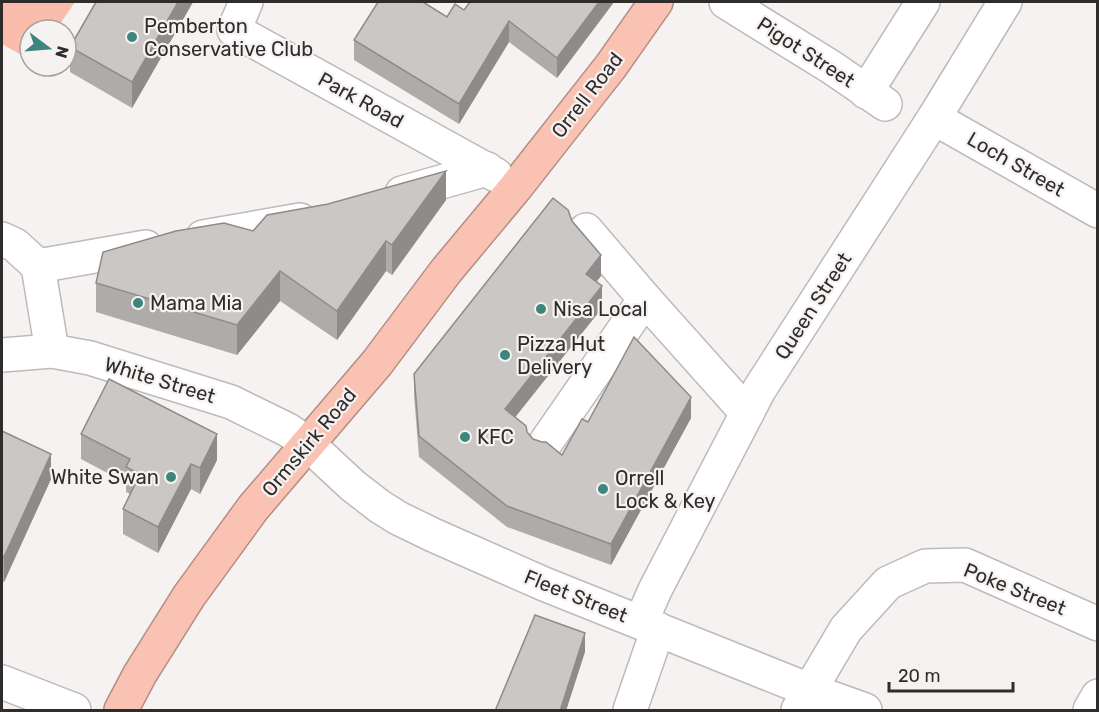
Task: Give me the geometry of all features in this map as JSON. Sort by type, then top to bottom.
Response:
[{"type":"highway","name":"Orrell Road","points":[[516,187],[611,66],[656,2]]},
{"type":"highway","name":"Ormskirk Road","points":[[121,711],[140,674],[189,596],[253,508],[377,363],[446,271],[516,187]]},
{"type":"street","name":"Park Road","points":[[246,2],[234,30],[516,187]]},
{"type":"street","name":"Pigot Street","points":[[726,2],[831,67],[876,98],[923,2]]},
{"type":"street","name":"Queen Street","points":[[630,711],[655,590],[747,413],[765,380],[934,118],[1005,2]]},
{"type":"street","name":"Loch Street","points":[[934,118],[1098,211]]},
{"type":"street","points":[[378,200],[487,169]]},
{"type":"street","points":[[38,266],[323,216]]},
{"type":"street","points":[[585,230],[747,413]]},
{"type":"street","points":[[2,239],[15,244],[38,266],[52,351]]},
{"type":"street","points":[[544,446],[645,299]]},
{"type":"street","name":"White Street","points":[[2,355],[52,351],[90,357],[231,402],[288,430],[308,444]]},
{"type":"street","name":"Fleet Street","points":[[308,444],[352,485],[380,506],[433,536],[649,626],[804,700],[866,711]]},
{"type":"street","name":"Poke Street","points":[[804,700],[846,629],[888,582],[925,566],[964,565],[1098,624]]},
{"type":"street","points":[[2,682],[74,711]]},
{"type":"street","points":[[1090,711],[1098,696]]},
{"type":"shaded area","points":[[2,2],[75,2],[64,18],[18,18],[18,53],[2,44]]},
{"type":"building","name":"Pemberton Conservative Club","points":[[96,2],[178,2],[132,82],[78,52],[78,33]]},
{"type":"building","points":[[378,2],[423,2],[447,17],[455,4],[464,10],[470,2],[599,2],[557,58],[509,21],[459,104],[354,40]]},
{"type":"building","points":[[446,171],[392,245],[386,241],[337,311],[280,271],[237,325],[96,283],[103,252],[176,231],[224,223],[253,231],[267,215],[328,204]]},
{"type":"building","points":[[553,198],[568,210],[572,221],[601,255],[586,274],[602,286],[505,409],[526,426],[527,432],[533,439],[546,442],[562,455],[582,419],[588,422],[634,337],[691,397],[611,544],[507,506],[419,436],[414,374]]},
{"type":"building","name":"White Swan","points":[[109,379],[217,434],[200,468],[191,464],[158,527],[123,509],[140,474],[126,467],[130,459],[81,434]]},
{"type":"building","points":[[2,431],[51,454],[4,557],[2,556]]},
{"type":"building","points":[[535,615],[585,633],[560,711],[495,711]]},
{"type":"place","name":"Pemberton Conservative Club","points":[[132,37]]},
{"type":"place","name":"Mama Mia","points":[[138,303]]},
{"type":"place","name":"Nisa Local","points":[[541,309]]},
{"type":"place","name":"Pizza Hut Delivery","points":[[505,355]]},
{"type":"place","name":"KFC","points":[[465,437]]},
{"type":"place","name":"White Swan","points":[[171,477]]},
{"type":"place","name":"Orrell Lock & Key","points":[[603,489]]}]
